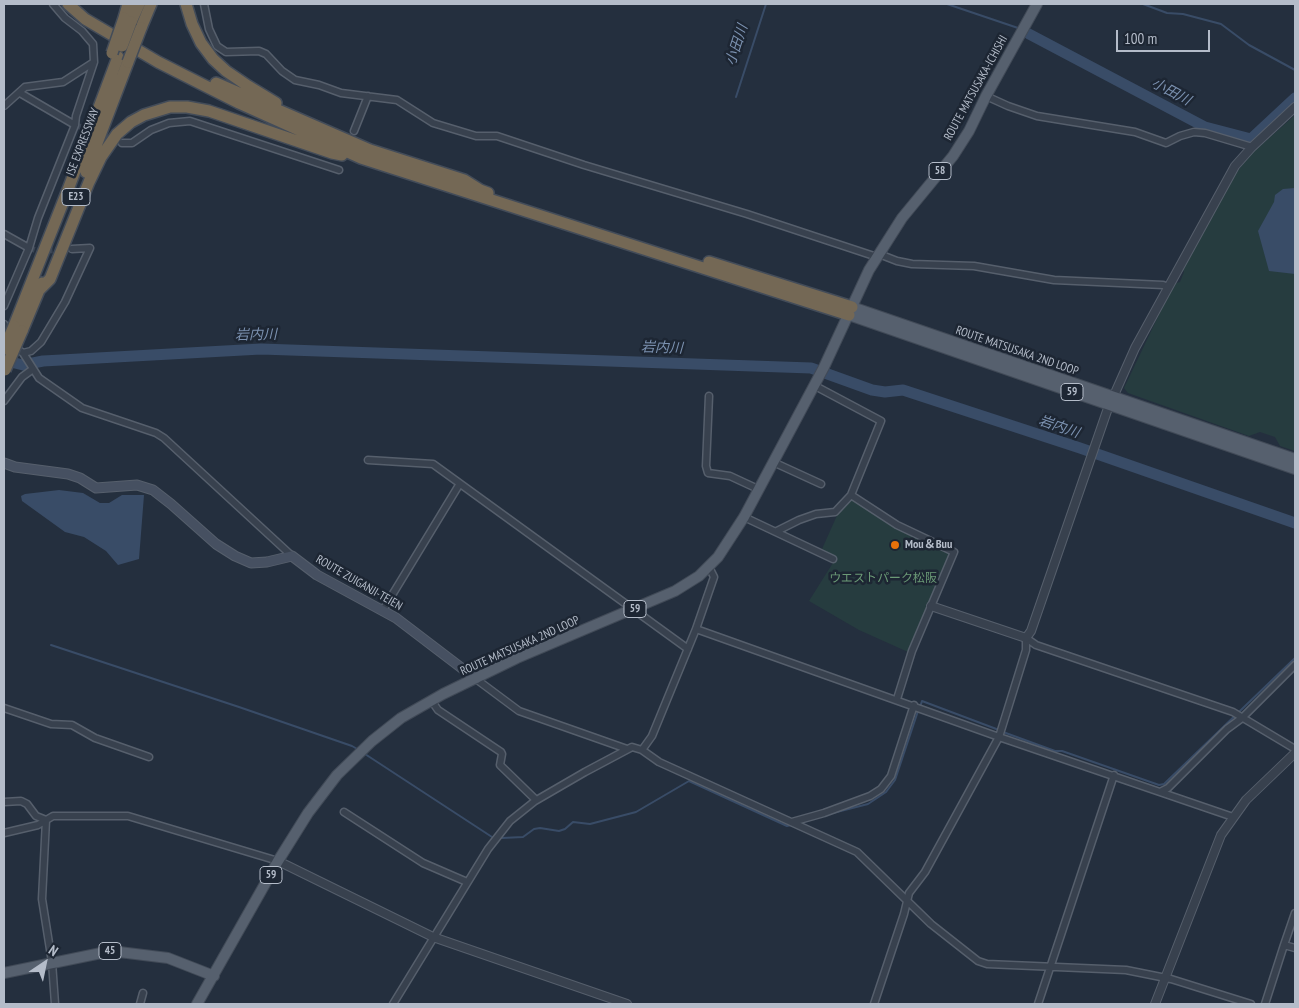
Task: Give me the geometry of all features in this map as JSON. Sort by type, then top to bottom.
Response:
[{"type":"highway","points":[[68,4],[85,20],[158,62],[240,103],[361,158],[851,311]]},
{"type":"highway","points":[[77,4],[110,28],[207,80],[370,150],[464,180],[480,190],[851,311]]},
{"type":"highway","points":[[128,4],[132,23]]},
{"type":"highway","name":"ISE EXPRESSWAY","points":[[4,371],[13,327],[40,289],[139,4]]},
{"type":"highway","name":"ISE EXPRESSWAY","points":[[132,23],[151,4]]},
{"type":"highway","points":[[186,4],[192,24],[201,43],[213,59],[233,76],[286,108],[302,121]]},
{"type":"highway","name":"ISE EXPRESSWAY","points":[[4,349],[120,57]]},
{"type":"highway","points":[[40,289],[50,279],[101,157],[121,130],[148,113],[170,107],[187,107],[209,111],[332,153],[361,158]]},
{"type":"main road","name":"ROUTE MATSUSAKA-ICHISHI","points":[[851,311],[869,270],[902,218],[953,156],[969,131],[986,96],[1037,4]]},
{"type":"main road","name":"ROUTE MATSUSAKA 2ND LOOP","points":[[197,1004],[278,861],[317,800],[360,751],[392,724],[432,700],[517,658],[675,591],[709,567],[718,558],[744,517],[818,382],[851,311],[1112,401],[1295,469]]},
{"type":"main road","name":"ROUTE MATSUSAKA 2ND LOOP","points":[[1112,401],[1295,459]]},
{"type":"main road","points":[[4,463],[15,467],[68,474],[80,478],[96,488],[137,485],[152,490],[171,504],[216,544],[235,556],[252,562],[267,562],[292,556]]},
{"type":"main road","name":"ROUTE ZUIGANJI-TEIEN","points":[[292,556],[317,575],[383,610],[476,679]]},
{"type":"main road","name":"45","points":[[4,973],[111,951],[168,958],[214,976]]},
{"type":"street","points":[[4,306],[29,248],[38,218],[75,125],[76,116],[94,62],[93,44],[82,30],[65,18],[53,4]]},
{"type":"street","points":[[204,4],[209,29],[217,46],[226,52],[259,51],[266,54],[282,71],[295,80],[341,92],[397,100],[433,123],[467,134],[497,136],[584,165],[897,261],[912,264],[974,266],[1054,280],[1164,285],[1168,287]]},
{"type":"street","points":[[4,106],[25,87],[63,82],[94,62]]},
{"type":"street","points":[[20,93],[75,125]]},
{"type":"street","points":[[354,130],[368,96]]},
{"type":"street","points":[[986,96],[1038,116],[1135,132],[1166,143],[1194,132],[1205,133],[1252,147]]},
{"type":"street","points":[[874,1004],[904,914],[909,893],[925,872],[1000,735],[1026,650],[1026,638],[1040,605],[1090,458],[1135,348],[1227,178],[1252,147],[1295,107]]},
{"type":"street","points":[[122,143],[132,143],[151,130],[169,123],[190,121],[339,170]]},
{"type":"street","points":[[4,234],[29,248]]},
{"type":"street","points":[[23,353],[31,352],[41,342],[65,302],[90,248],[72,249]]},
{"type":"street","points":[[13,327],[19,350],[23,353],[39,378],[82,408],[156,433],[164,438],[292,556]]},
{"type":"street","points":[[4,401],[22,377],[33,369]]},
{"type":"street","points":[[776,531],[809,517],[835,512],[851,495],[881,421],[818,382]]},
{"type":"street","points":[[709,396],[706,466],[708,473],[730,476],[758,489]]},
{"type":"street","points":[[368,460],[433,464],[459,485],[688,649]]},
{"type":"street","points":[[773,462],[820,484]]},
{"type":"street","points":[[383,610],[459,485]]},
{"type":"street","points":[[851,495],[897,526],[954,552],[912,650],[897,699]]},
{"type":"street","points":[[744,517],[833,559]]},
{"type":"street","points":[[642,750],[652,736],[696,629],[714,577],[709,567]]},
{"type":"street","points":[[931,606],[1026,638],[1036,645],[1233,712],[1295,751],[1246,800],[1222,836],[1156,1004]]},
{"type":"street","points":[[696,629],[1233,817]]},
{"type":"street","points":[[1162,791],[1168,788],[1295,665]]},
{"type":"street","points":[[476,679],[519,711],[628,749]]},
{"type":"street","points":[[432,700],[438,710],[501,752],[500,765],[536,800]]},
{"type":"street","points":[[794,823],[870,796],[881,789],[891,776],[918,707]]},
{"type":"street","points":[[4,708],[51,724],[72,724],[95,738],[149,757]]},
{"type":"street","points":[[393,1004],[467,882],[507,824],[536,800],[632,748],[642,750],[659,762],[858,852],[931,924],[978,962],[987,964],[1126,970],[1165,978],[1251,1004]]},
{"type":"street","points":[[1038,1004],[1114,775]]},
{"type":"street","points":[[4,802],[21,800],[27,804],[36,816],[46,820]]},
{"type":"street","points":[[344,812],[423,863],[467,882]]},
{"type":"street","points":[[4,833],[38,825],[53,816],[128,816],[278,861],[434,937],[627,1004]]},
{"type":"street","points":[[46,820],[42,899],[52,962],[54,1004]]},
{"type":"street","points":[[1265,1004],[1295,913]]},
{"type":"street","points":[[1284,945],[1295,948]]},
{"type":"street","points":[[140,1004],[143,992]]},
{"type":"green space","points":[[1295,115],[1295,451],[1280,446],[1275,437],[1260,432],[1249,436],[1128,393],[1124,388],[1164,304],[1176,283],[1180,282],[1184,272],[1182,268],[1234,176],[1249,156]]},
{"type":"green space","name":"ウエストパーク松阪","points":[[849,499],[854,499],[950,553],[908,652],[859,630],[809,601],[836,558],[822,549],[839,511]]},
{"type":"water","points":[[1295,188],[1295,274],[1269,271],[1258,231],[1274,202],[1275,195],[1283,189]]},
{"type":"water","points":[[59,490],[83,493],[100,503],[109,503],[122,495],[144,495],[139,559],[118,565],[106,551],[84,537],[65,532],[22,501],[21,496],[25,494]]},
{"type":"waterway","name":"小田川","points":[[736,97],[766,4]]},
{"type":"waterway","name":"小田川","points":[[947,4],[1018,28]]},
{"type":"waterway","points":[[1143,4],[1167,13],[1183,14],[1221,24],[1249,45],[1295,70]]},
{"type":"waterway","name":"小田川","points":[[1029,34],[1205,127],[1251,139],[1295,98]]},
{"type":"waterway","name":"岩内川","points":[[4,357],[23,365],[43,361],[261,349],[811,368],[872,390],[885,392],[903,390],[1080,448],[1295,523]]},
{"type":"waterway","points":[[51,645],[239,707],[359,750]]},
{"type":"waterway","points":[[1003,732],[1159,785],[1164,784],[1295,658]]},
{"type":"waterway","points":[[920,707],[922,701],[999,730]]},
{"type":"waterway","points":[[829,814],[868,804],[886,792],[895,780],[918,711]]},
{"type":"waterway","points":[[365,754],[492,837]]},
{"type":"waterway","points":[[502,838],[523,837],[534,829],[540,828],[559,831],[565,829],[573,822],[590,824],[636,812],[689,781],[787,826],[791,825]]},
{"type":"tunnel","points":[[75,125],[116,140]]},
{"type":"tunnel","points":[[29,248],[38,251],[72,249]]},
{"type":"place","name":"Mou＆Buu","points":[[895,545]]}]
